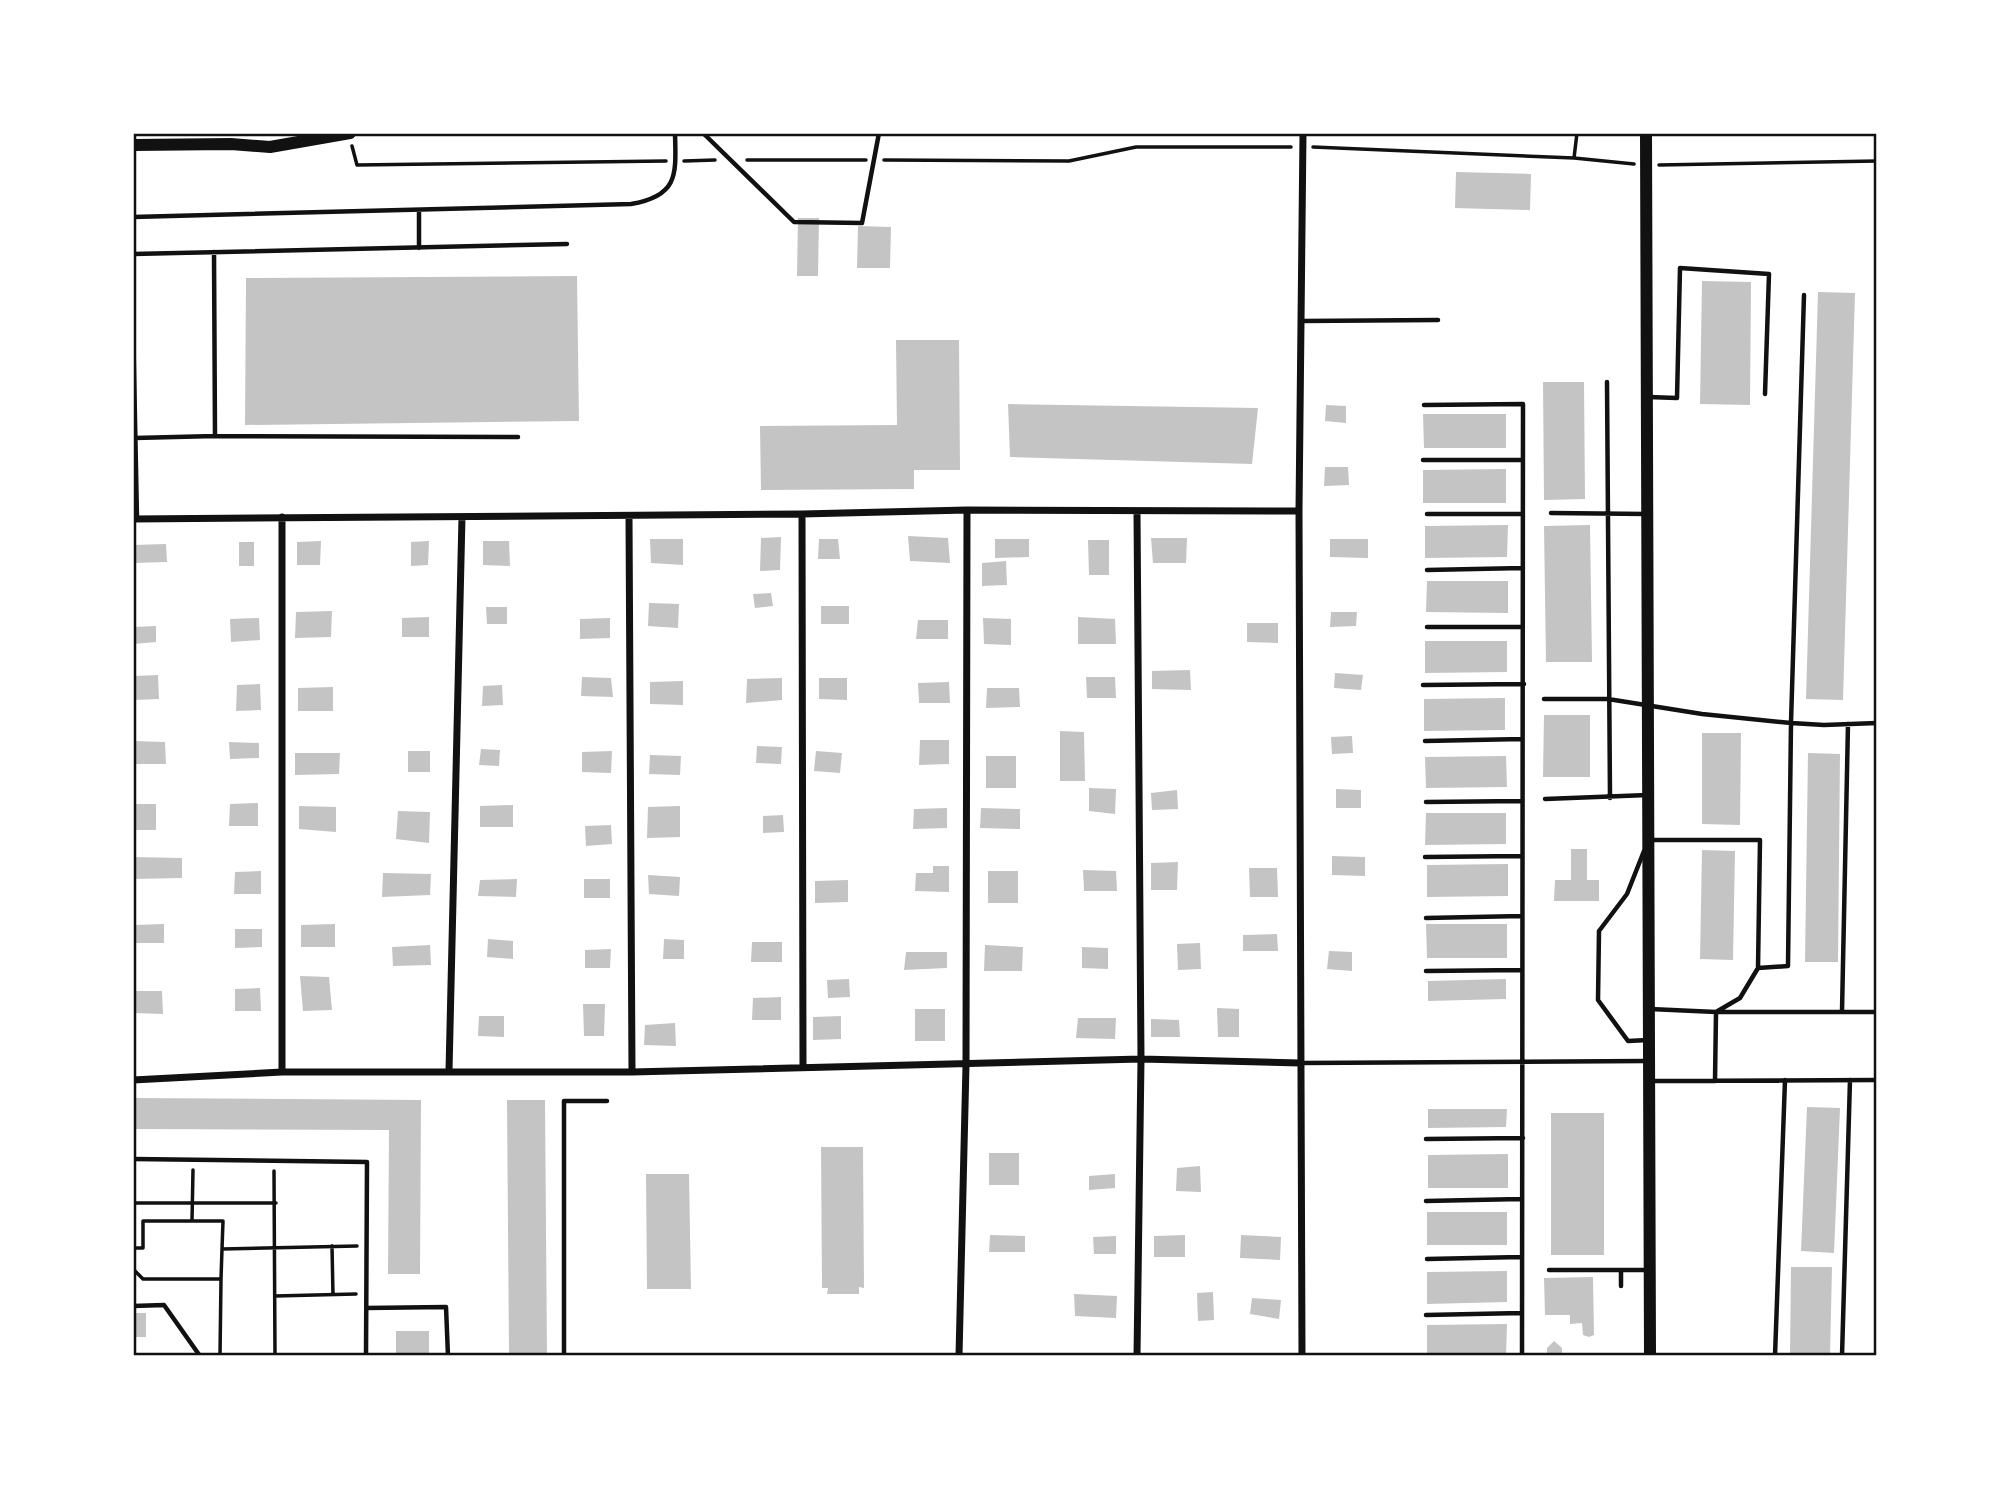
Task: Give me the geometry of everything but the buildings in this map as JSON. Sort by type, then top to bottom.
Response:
[{"type":"main road","points":[[230,144],[258,133]]},
{"type":"main road","points":[[1646,133],[1650,1356]]},
{"type":"main road","points":[[133,145],[230,144],[270,147],[351,139]]},
{"type":"street","points":[[1302,1356],[1299,511],[1303,133]]},
{"type":"street","points":[[135,519],[629,516],[967,510],[1299,511]]},
{"type":"street","points":[[960,1356],[966,1065],[967,510]]},
{"type":"street","points":[[1137,512],[1141,1059],[1137,1356]]},
{"type":"street","points":[[802,514],[803,1067]]},
{"type":"street","points":[[629,516],[632,1072]]},
{"type":"street","points":[[282,517],[282,1072]]},
{"type":"street","points":[[449,1071],[462,517]]},
{"type":"street","points":[[133,1080],[282,1072],[632,1072],[1141,1059],[1300,1063]]},
{"type":"lane","points":[[133,217],[631,204],[649,201],[672,184],[675,133]]},
{"type":"lane","points":[[703,133],[794,222],[862,223],[879,133]]},
{"type":"lane","points":[[419,210],[419,248]]},
{"type":"lane","points":[[133,254],[567,244]]},
{"type":"lane","points":[[214,252],[215,436]]},
{"type":"lane","points":[[1647,397],[1677,398],[1681,268],[1769,274],[1765,394]]},
{"type":"lane","points":[[1758,968],[1788,966],[1791,723],[1804,295]]},
{"type":"lane","points":[[133,320],[135,519]]},
{"type":"lane","points":[[1301,321],[1438,320]]},
{"type":"lane","points":[[1607,382],[1610,798]]},
{"type":"lane","points":[[1424,405],[1523,404],[1522,1356]]},
{"type":"lane","points":[[135,438],[518,437]]},
{"type":"lane","points":[[1423,460],[1523,460]]},
{"type":"lane","points":[[1551,513],[1648,514]]},
{"type":"lane","points":[[1427,514],[1521,514]]},
{"type":"lane","points":[[1427,570],[1523,568]]},
{"type":"lane","points":[[1427,627],[1522,627]]},
{"type":"lane","points":[[1423,685],[1524,684]]},
{"type":"lane","points":[[1544,699],[1608,699],[1702,714],[1791,723],[1877,723]]},
{"type":"lane","points":[[1842,1012],[1848,724]]},
{"type":"lane","points":[[1425,741],[1522,739]]},
{"type":"lane","points":[[1545,799],[1649,795]]},
{"type":"lane","points":[[1426,802],[1522,801]]},
{"type":"lane","points":[[1649,1040],[1628,1041],[1598,1000],[1599,931],[1627,894],[1649,839],[1760,839],[1758,968],[1740,998],[1716,1012]]},
{"type":"lane","points":[[1425,857],[1522,856]]},
{"type":"lane","points":[[1426,918],[1522,916]]},
{"type":"lane","points":[[1426,971],[1522,970]]},
{"type":"lane","points":[[1649,1009],[1716,1012],[1877,1012]]},
{"type":"lane","points":[[1715,1081],[1716,1012]]},
{"type":"lane","points":[[1300,1063],[1649,1061]]},
{"type":"lane","points":[[1775,1356],[1785,1080]]},
{"type":"lane","points":[[1842,1356],[1850,1080]]},
{"type":"lane","points":[[1649,1081],[1877,1080]]},
{"type":"lane","points":[[564,1356],[565,1101],[607,1101]]},
{"type":"lane","points":[[1426,1139],[1523,1138]]},
{"type":"lane","points":[[133,1159],[367,1162],[366,1356]]},
{"type":"lane","points":[[1426,1200],[1521,1199]]},
{"type":"lane","points":[[1427,1259],[1521,1257]]},
{"type":"lane","points":[[1549,1270],[1650,1269]]},
{"type":"lane","points":[[1621,1270],[1621,1286]]},
{"type":"lane","points":[[133,1306],[164,1305],[200,1356]]},
{"type":"lane","points":[[366,1308],[446,1307],[448,1356]]},
{"type":"lane","points":[[1426,1315],[1522,1313]]},
{"type":"path","points":[[1574,158],[1577,133]]},
{"type":"path","points":[[351,139],[357,165],[729,160]]},
{"type":"path","points":[[192,1221],[193,1160]]},
{"type":"path","points":[[274,1161],[275,1356]]},
{"type":"path","points":[[133,1203],[276,1203]]},
{"type":"path","points":[[133,1248],[143,1248],[143,1221],[223,1220],[220,1356]]},
{"type":"path","points":[[222,1249],[366,1245]]},
{"type":"path","points":[[331,1246],[333,1295]]},
{"type":"path","points":[[133,1269],[143,1279],[221,1279]]},
{"type":"path","points":[[275,1296],[366,1294]]}]
